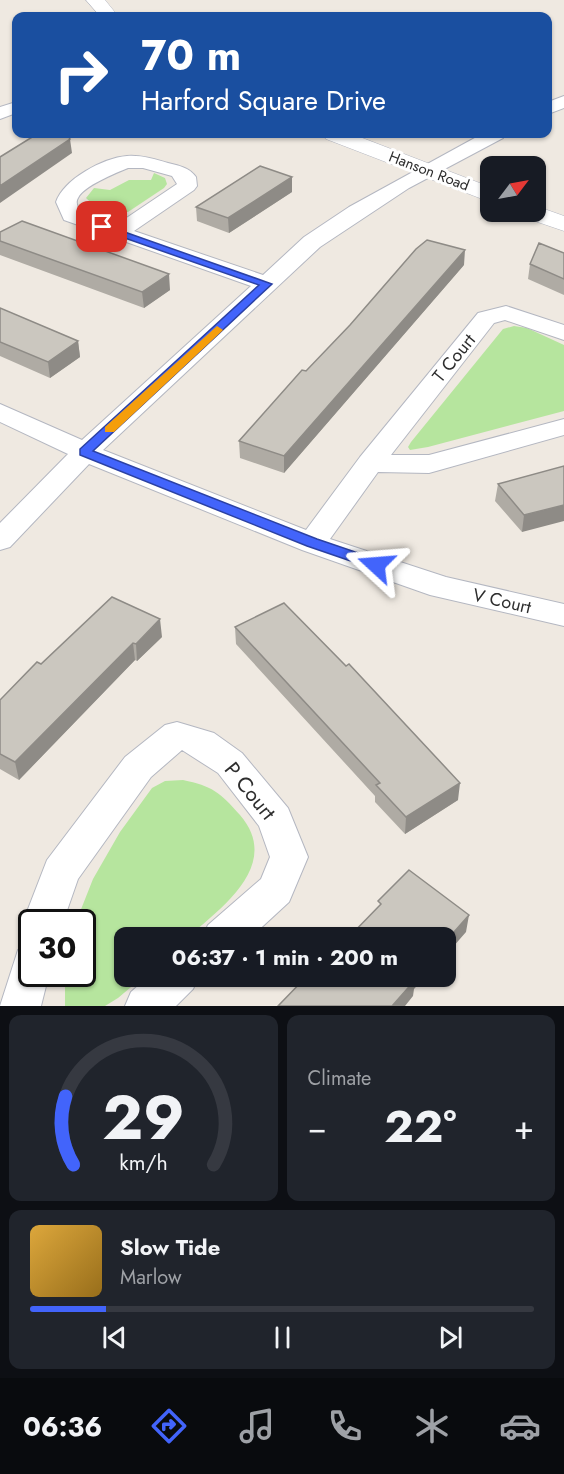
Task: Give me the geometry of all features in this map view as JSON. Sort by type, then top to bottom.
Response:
[{"type":"street","points":[[95,0],[106,12]]},
{"type":"street","name":"Hanson Road","points":[[344,138],[480,191]]},
{"type":"street","points":[[0,540],[85,452],[320,236],[352,212],[425,169],[488,138]]},
{"type":"street","points":[[118,233],[187,186],[186,177],[179,172],[144,162],[126,162],[112,166],[69,193],[66,202],[71,216],[118,233],[267,284]]},
{"type":"street","points":[[546,217],[564,224]]},
{"type":"street","name":"T Court","points":[[312,543],[370,463],[486,318],[506,313],[564,333]]},
{"type":"street","name":"V Court","points":[[0,412],[85,452],[312,543],[441,586],[564,615]]},
{"type":"street","points":[[370,463],[429,464],[564,427]]},
{"type":"street","name":"P Court","points":[[48,909],[61,872],[138,767],[177,735],[202,743],[230,763],[275,819],[289,857],[274,890],[234,927]]},
{"type":"street","points":[[20,1006],[25,987]]},
{"type":"street","points":[[146,1006],[167,987]]},
{"type":"green space","points":[[154,173],[165,178],[167,184],[128,212],[100,211],[86,198],[94,188],[110,190],[129,180],[151,180]]},
{"type":"green space","points":[[514,326],[527,328],[564,345],[564,411],[410,450],[408,447],[411,442],[503,329]]},
{"type":"green space","points":[[183,780],[201,785],[215,791],[227,801],[240,815],[251,833],[255,851],[251,867],[243,883],[231,898],[200,927],[114,927],[114,987],[131,987],[105,1006],[65,1006],[65,987],[96,987],[96,909],[81,909],[93,879],[120,832],[152,788],[165,781]]},
{"type":"building","points":[[31,138],[70,139],[0,186],[0,157]]},
{"type":"building","points":[[260,166],[292,177],[228,218],[196,207]]},
{"type":"building","points":[[22,221],[169,274],[142,292],[0,241],[0,232]]},
{"type":"building","points":[[427,240],[465,250],[284,456],[239,441],[302,370],[306,371],[350,325],[416,249]]},
{"type":"building","points":[[539,243],[564,253],[564,279],[530,264]]},
{"type":"building","points":[[0,308],[78,341],[48,362],[0,342]]},
{"type":"building","points":[[564,466],[564,505],[524,515],[498,484]]},
{"type":"building","points":[[112,597],[160,619],[136,644],[133,643],[15,762],[0,754],[0,700],[37,662],[41,664]]},
{"type":"building","points":[[284,603],[346,666],[349,664],[460,783],[406,817],[376,785],[380,783],[235,627]]},
{"type":"building","points":[[409,870],[469,915],[456,930],[456,927],[359,927],[381,904],[378,901]]},
{"type":"building","points":[[296,987],[409,987],[392,1006],[278,1006]]},
{"type":"slow traffic","points":[[109,430],[217,330]]},
{"type":"route","points":[[102,227],[267,284],[85,452],[312,543],[376,565]]}]
